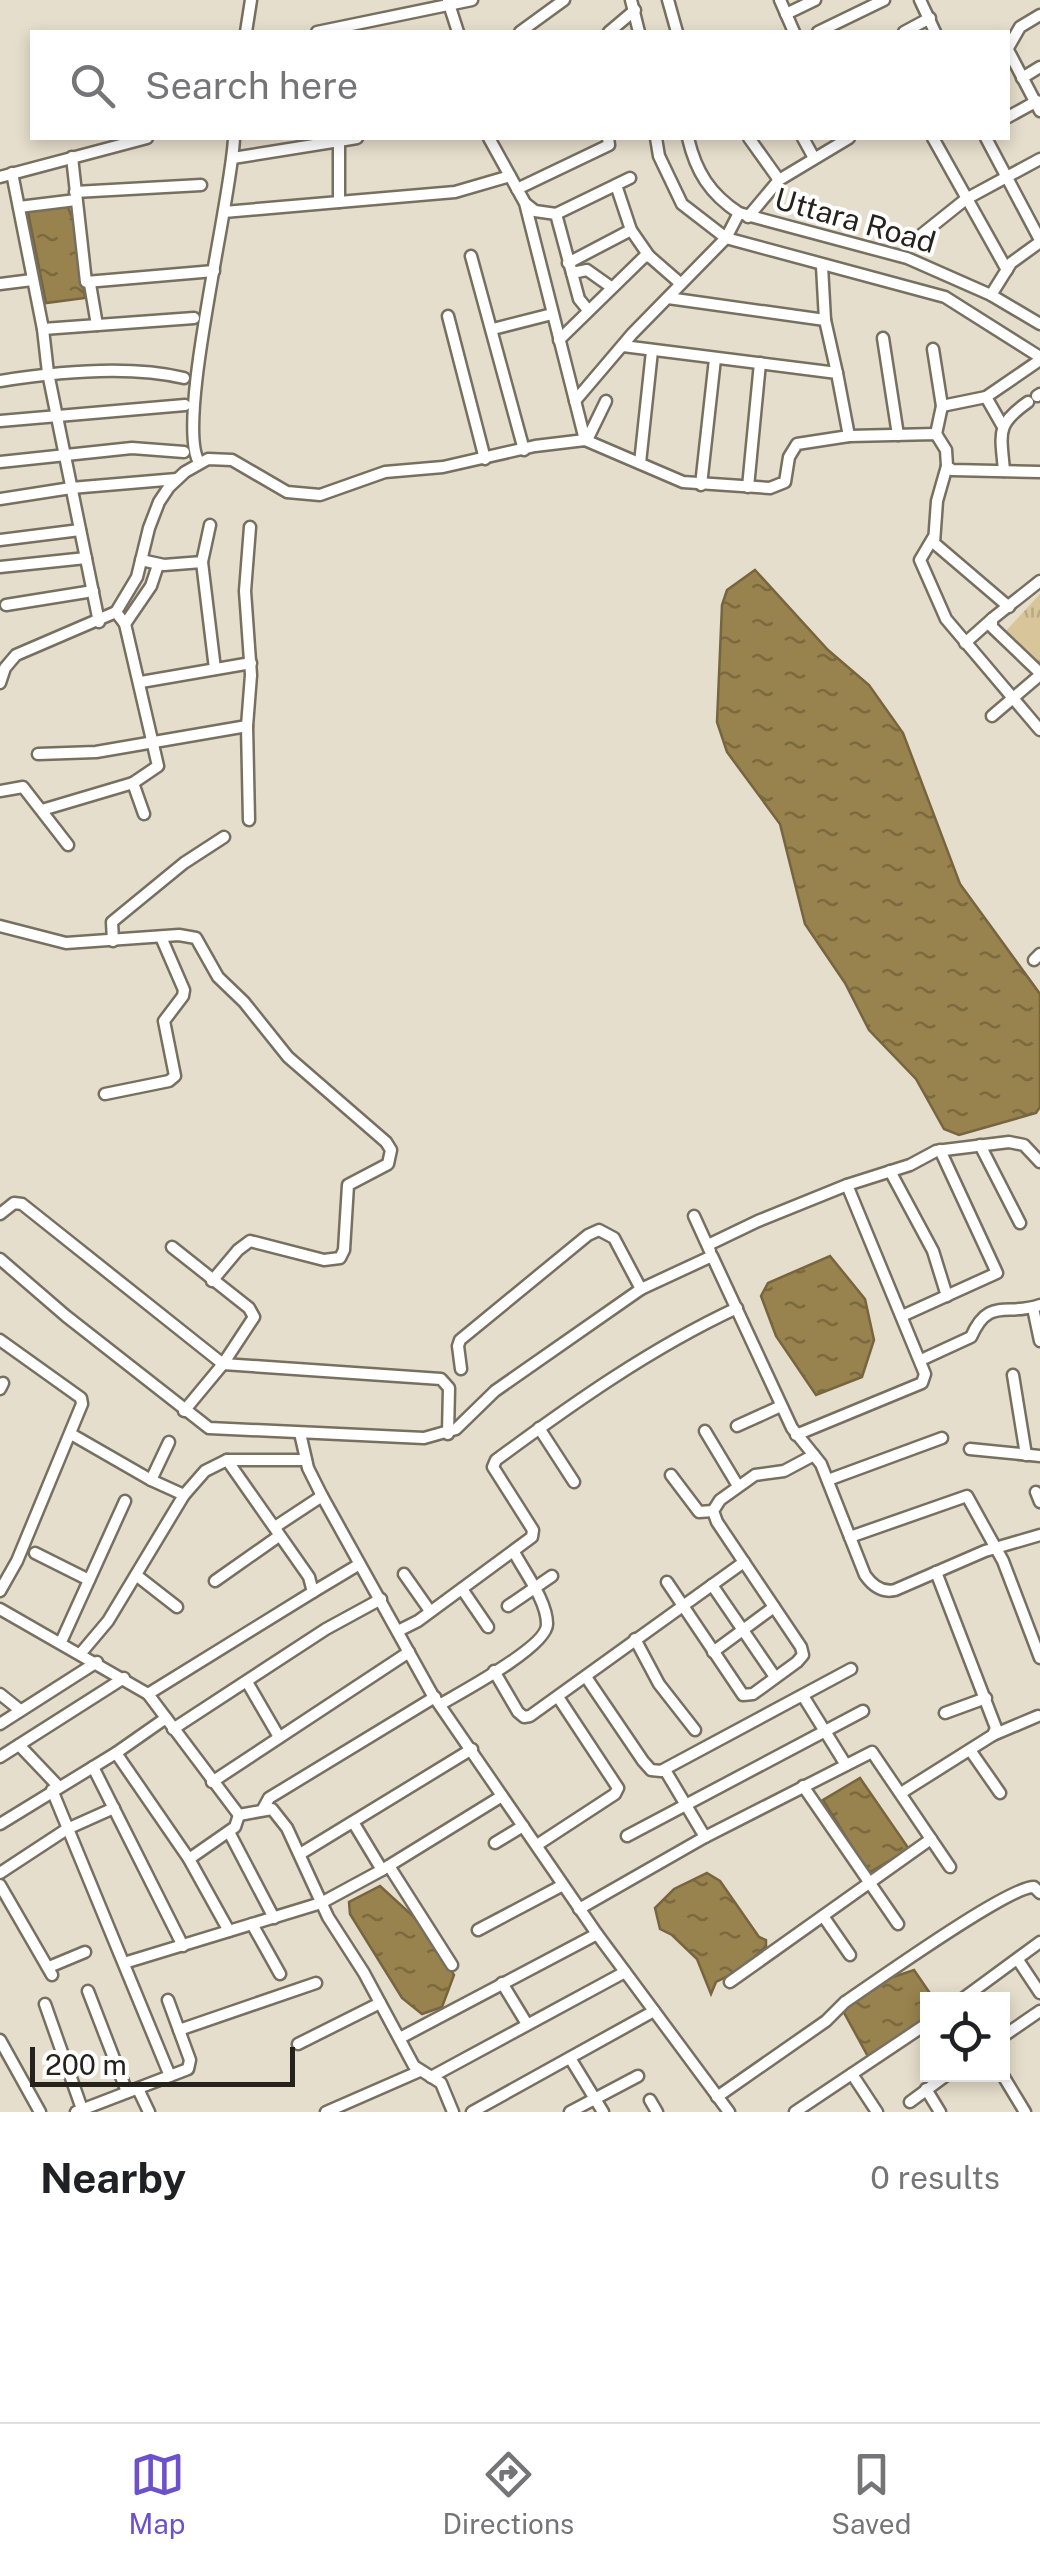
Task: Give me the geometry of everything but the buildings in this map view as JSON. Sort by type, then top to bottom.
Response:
[{"type":"street","points":[[353,28],[448,1],[463,4],[472,0]]},
{"type":"street","points":[[523,30],[564,0]]},
{"type":"street","points":[[668,0],[676,30]]},
{"type":"street","points":[[780,0],[793,30]]},
{"type":"street","points":[[786,14],[815,0]]},
{"type":"street","points":[[822,30],[884,0]]},
{"type":"street","points":[[920,0],[934,30]]},
{"type":"street","points":[[247,30],[254,1]]},
{"type":"street","points":[[448,1],[457,30]]},
{"type":"street","points":[[611,30],[633,5]]},
{"type":"street","points":[[633,5],[639,30]]},
{"type":"street","points":[[1010,45],[1020,27],[1040,16]]},
{"type":"street","points":[[908,30],[930,18]]},
{"type":"street","points":[[1010,53],[1038,104],[1010,116]]},
{"type":"street","points":[[1022,78],[1040,67]]},
{"type":"street","points":[[99,622],[19,207],[6,175],[139,140]]},
{"type":"street","points":[[199,462],[193,451],[194,404],[234,140]]},
{"type":"street","points":[[233,158],[340,140],[339,202]]},
{"type":"street","points":[[490,140],[526,204],[535,212],[556,214],[630,178]]},
{"type":"street","points":[[517,189],[609,145],[608,140]]},
{"type":"street","points":[[656,140],[682,204],[726,238],[945,297],[1040,358],[986,397],[942,406]]},
{"type":"street","name":"Uttara Road","points":[[689,140],[698,172],[716,198],[744,215],[907,258],[991,294],[1040,324]]},
{"type":"street","points":[[750,140],[779,180]]},
{"type":"street","points":[[804,140],[814,158]]},
{"type":"street","points":[[575,402],[680,283],[779,180],[841,140]]},
{"type":"street","points":[[934,140],[1006,270]]},
{"type":"street","points":[[987,140],[1040,241],[1011,263],[991,294]]},
{"type":"street","points":[[72,157],[85,280],[90,284],[97,325]]},
{"type":"street","points":[[921,235],[966,199],[1040,158]]},
{"type":"street","points":[[224,212],[456,192],[510,176]]},
{"type":"street","points":[[19,207],[76,196],[201,185]]},
{"type":"street","points":[[616,185],[631,230],[649,256],[680,283]]},
{"type":"street","points":[[526,204],[586,440]]},
{"type":"street","points":[[556,214],[578,299],[588,310]]},
{"type":"street","points":[[570,268],[631,230]]},
{"type":"street","points":[[471,256],[524,450]]},
{"type":"street","points":[[559,340],[611,287],[649,256]]},
{"type":"street","points":[[822,266],[825,320],[849,436]]},
{"type":"street","points":[[570,268],[587,270],[611,287]]},
{"type":"street","points":[[90,284],[214,272]]},
{"type":"street","points":[[0,284],[32,280]]},
{"type":"street","points":[[668,298],[825,320]]},
{"type":"street","points":[[493,329],[552,314]]},
{"type":"street","points":[[448,316],[485,459]]},
{"type":"street","points":[[44,329],[194,318]]},
{"type":"street","points":[[883,338],[898,435]]},
{"type":"street","points":[[623,346],[837,373]]},
{"type":"street","points":[[934,349],[942,406],[936,434],[946,450],[947,466],[937,500],[936,547],[1009,607]]},
{"type":"street","points":[[640,463],[652,351]]},
{"type":"street","points":[[701,485],[715,359]]},
{"type":"street","points":[[748,487],[760,363]]},
{"type":"street","points":[[0,381],[48,373],[164,374],[184,378]]},
{"type":"street","points":[[986,397],[1002,425]]},
{"type":"street","points":[[1004,471],[1003,420],[1035,397]]},
{"type":"street","points":[[586,440],[606,401]]},
{"type":"street","points":[[0,421],[186,405]]},
{"type":"street","points":[[0,683],[5,668],[16,655],[116,612],[130,592],[154,512],[177,479],[208,458],[232,460],[273,487],[302,496],[320,495],[385,472],[443,467],[586,440],[668,476],[701,485],[781,486],[789,457],[798,444],[849,436],[936,434]]},
{"type":"street","points":[[0,462],[132,448],[184,452]]},
{"type":"street","points":[[947,466],[962,471],[1040,472]]},
{"type":"street","points":[[0,498],[177,479]]},
{"type":"street","points":[[210,525],[202,562],[215,669]]},
{"type":"street","points":[[249,820],[250,663],[245,590],[250,527]]},
{"type":"street","points":[[0,540],[80,530]]},
{"type":"street","points":[[934,533],[920,560],[946,619],[965,643],[1002,709],[1040,730]]},
{"type":"street","points":[[0,567],[86,558]]},
{"type":"street","points":[[141,560],[158,565],[202,562]]},
{"type":"street","points":[[125,624],[151,586],[158,565]]},
{"type":"street","points":[[965,643],[1040,582]]},
{"type":"street","points":[[6,605],[92,591]]},
{"type":"street","points":[[42,810],[133,784],[158,766],[125,624],[116,612]]},
{"type":"street","points":[[992,619],[996,631],[1040,674],[1002,709]]},
{"type":"street","points":[[140,682],[250,663]]},
{"type":"street","points":[[38,754],[96,752],[247,726]]},
{"type":"street","points":[[133,784],[144,814]]},
{"type":"street","points":[[0,791],[23,787],[68,846]]},
{"type":"street","points":[[113,941],[112,922],[224,837]]},
{"type":"street","points":[[0,926],[66,943],[189,935],[196,938],[218,976],[288,1057],[379,1133],[391,1150],[388,1164],[348,1185],[344,1250],[340,1258],[324,1260],[250,1241],[212,1281]]},
{"type":"street","points":[[105,1094],[175,1076],[164,1021],[184,990],[161,937]]},
{"type":"street","points":[[0,1258],[184,1412],[209,1428],[424,1438],[448,1434],[496,1391],[641,1288],[710,1250],[847,1185],[940,1150],[980,1145],[1024,1144],[1040,1162]]},
{"type":"street","points":[[980,1145],[1020,1223]]},
{"type":"street","points":[[902,1316],[997,1273],[940,1150]]},
{"type":"street","points":[[890,1171],[934,1251],[947,1296]]},
{"type":"street","points":[[796,1434],[922,1383],[925,1374],[847,1185]]},
{"type":"street","points":[[0,1214],[14,1203],[22,1204],[223,1364],[442,1379],[449,1388],[448,1434]]},
{"type":"street","points":[[694,1216],[781,1406],[828,1480],[865,1574],[879,1588],[895,1590],[993,1548],[1040,1535]]},
{"type":"street","points":[[461,1370],[460,1340],[588,1235],[599,1230],[614,1238],[641,1288]]},
{"type":"street","points":[[172,1247],[249,1308],[254,1317],[184,1412]]},
{"type":"street","points":[[921,1360],[971,1337],[979,1318],[987,1312],[1037,1306],[1040,1341]]},
{"type":"street","points":[[398,1631],[532,1537],[533,1530],[493,1467],[496,1460],[690,1330],[737,1308]]},
{"type":"street","points":[[0,1340],[81,1398],[72,1434],[0,1591]]},
{"type":"street","points":[[1013,1375],[1026,1455]]},
{"type":"street","points":[[737,1426],[781,1406]]},
{"type":"street","points":[[539,1428],[574,1482]]},
{"type":"street","points":[[705,1431],[738,1486]]},
{"type":"street","points":[[300,1433],[306,1460],[322,1496],[438,1701],[596,1934],[724,2110]]},
{"type":"street","points":[[72,1434],[184,1495]]},
{"type":"street","points":[[828,1480],[942,1438]]},
{"type":"street","points":[[151,1480],[169,1442]]},
{"type":"street","points":[[970,1449],[1040,1456]]},
{"type":"street","points":[[667,1582],[743,1695],[752,1694],[803,1655],[717,1522],[714,1511],[717,1503],[755,1476],[784,1471],[814,1455]]},
{"type":"street","points":[[81,1653],[108,1621],[184,1495],[205,1471],[227,1460],[306,1460]]},
{"type":"street","points":[[227,1460],[312,1582],[314,1592]]},
{"type":"street","points":[[671,1475],[699,1512],[714,1511]]},
{"type":"street","points":[[850,1537],[965,1494],[1003,1561],[1040,1658]]},
{"type":"street","points":[[215,1581],[322,1496]]},
{"type":"street","points":[[61,1642],[125,1502]]},
{"type":"street","points":[[263,1809],[269,1798],[494,1672],[546,1633],[548,1623],[514,1552]]},
{"type":"street","points":[[35,1553],[89,1580]]},
{"type":"street","points":[[494,1672],[524,1717],[558,1697],[744,1562]]},
{"type":"street","points":[[148,1694],[358,1564]]},
{"type":"street","points":[[936,1572],[995,1721],[993,1735]]},
{"type":"street","points":[[404,1574],[430,1611]]},
{"type":"street","points":[[136,1575],[178,1607]]},
{"type":"street","points":[[508,1606],[552,1576]]},
{"type":"street","points":[[712,1584],[774,1677]]},
{"type":"street","points":[[462,1588],[488,1627]]},
{"type":"street","points":[[173,1729],[381,1599]]},
{"type":"street","points":[[713,1652],[774,1607]]},
{"type":"street","points":[[0,1609],[148,1694],[239,1816]]},
{"type":"street","points":[[635,1639],[659,1684],[695,1730]]},
{"type":"street","points":[[212,1782],[409,1652]]},
{"type":"street","points":[[0,1724],[96,1662]]},
{"type":"street","points":[[586,1677],[643,1761],[651,1770],[665,1770],[851,1669]]},
{"type":"street","points":[[0,1757],[124,1678]]},
{"type":"street","points":[[247,1682],[279,1736]]},
{"type":"street","points":[[0,1694],[20,1710]]},
{"type":"street","points":[[803,1696],[846,1764]]},
{"type":"street","points":[[536,1845],[615,1794],[618,1788],[558,1697]]},
{"type":"street","points":[[945,1712],[986,1698]]},
{"type":"street","points":[[627,1836],[863,1711]]},
{"type":"street","points":[[901,1792],[993,1735],[1038,1716]]},
{"type":"street","points":[[0,1824],[94,1768],[166,1718]]},
{"type":"street","points":[[19,1745],[56,1788],[68,1829],[170,2076]]},
{"type":"street","points":[[300,1854],[472,1749]]},
{"type":"street","points":[[970,1750],[1000,1794]]},
{"type":"street","points":[[116,1753],[189,1858],[229,1931]]},
{"type":"street","points":[[579,1909],[705,1837],[874,1753],[950,1867]]},
{"type":"street","points":[[94,1768],[183,1946]]},
{"type":"street","points":[[665,1770],[705,1837]]},
{"type":"street","points":[[803,1786],[898,1924]]},
{"type":"street","points":[[124,1963],[322,1903],[502,1796]]},
{"type":"street","points":[[0,1873],[68,1829],[114,1808]]},
{"type":"street","points":[[239,1816],[263,1809],[272,1809],[276,1814],[414,2066],[441,2084],[451,2111]]},
{"type":"street","points":[[189,1858],[228,1832],[239,1816]]},
{"type":"street","points":[[353,1822],[452,1965]]},
{"type":"street","points":[[494,1843],[524,1826]]},
{"type":"street","points":[[228,1832],[274,1918]]},
{"type":"street","points":[[730,1982],[931,1839]]},
{"type":"street","points":[[478,1930],[563,1884]]},
{"type":"street","points":[[0,1886],[51,1971],[85,1952]]},
{"type":"street","points":[[717,2097],[826,2021],[845,2002],[992,1905],[1023,1887],[1034,1887],[1040,1893]]},
{"type":"street","points":[[822,1916],[850,1955]]},
{"type":"street","points":[[252,1924],[280,1974]]},
{"type":"street","points":[[400,2038],[596,1934]]},
{"type":"street","points":[[972,1992],[1040,1942]]},
{"type":"street","points":[[1018,1960],[1040,1993]]},
{"type":"street","points":[[431,2077],[625,1972]]},
{"type":"street","points":[[502,1983],[527,2024]]},
{"type":"street","points":[[179,2030],[316,1984]]},
{"type":"street","points":[[88,1991],[133,2090],[149,2112]]},
{"type":"street","points":[[45,2004],[87,2110],[191,2065],[168,2000]]},
{"type":"street","points":[[298,2044],[380,2002]]},
{"type":"street","points":[[472,2112],[654,2011]]},
{"type":"street","points":[[1010,2032],[1040,2012]]},
{"type":"street","points":[[799,2111],[920,2027]]},
{"type":"street","points":[[1,2045],[40,2112]]},
{"type":"street","points":[[570,2058],[603,2112]]},
{"type":"street","points":[[326,2112],[420,2071]]},
{"type":"street","points":[[852,2074],[877,2112]]},
{"type":"street","points":[[570,2112],[638,2076]]},
{"type":"street","points":[[910,2102],[937,2082]]},
{"type":"street","points":[[1007,2082],[1025,2112]]},
{"type":"street","points":[[926,2090],[940,2112]]},
{"type":"street","points":[[650,2100],[657,2112]]},
{"type":"green space","points":[[1040,594],[1040,667],[1004,633]]},
{"type":"water","points":[[67,205],[77,229],[85,298],[46,303],[28,212]]},
{"type":"water","points":[[755,570],[828,650],[869,685],[903,733],[960,884],[1040,994],[1040,1107],[1036,1113],[959,1135],[944,1129],[916,1079],[869,1030],[845,983],[805,924],[780,824],[727,752],[717,722],[722,605],[727,590]]},
{"type":"water","points":[[830,1256],[865,1299],[874,1340],[862,1377],[816,1395],[776,1336],[761,1296],[768,1283]]},
{"type":"water","points":[[860,1778],[909,1849],[872,1871],[867,1871],[823,1800]]},
{"type":"water","points":[[707,1873],[720,1881],[759,1937],[766,1940],[766,1946],[742,1969],[716,1982],[711,1994],[697,1959],[660,1929],[655,1908],[674,1889]]},
{"type":"water","points":[[380,1886],[414,1917],[454,1975],[442,2007],[422,2014],[402,1998],[350,1914],[349,1902]]},
{"type":"water","points":[[914,1970],[929,1992],[920,1992],[920,2028],[871,2062],[842,2009],[872,1984]]}]
